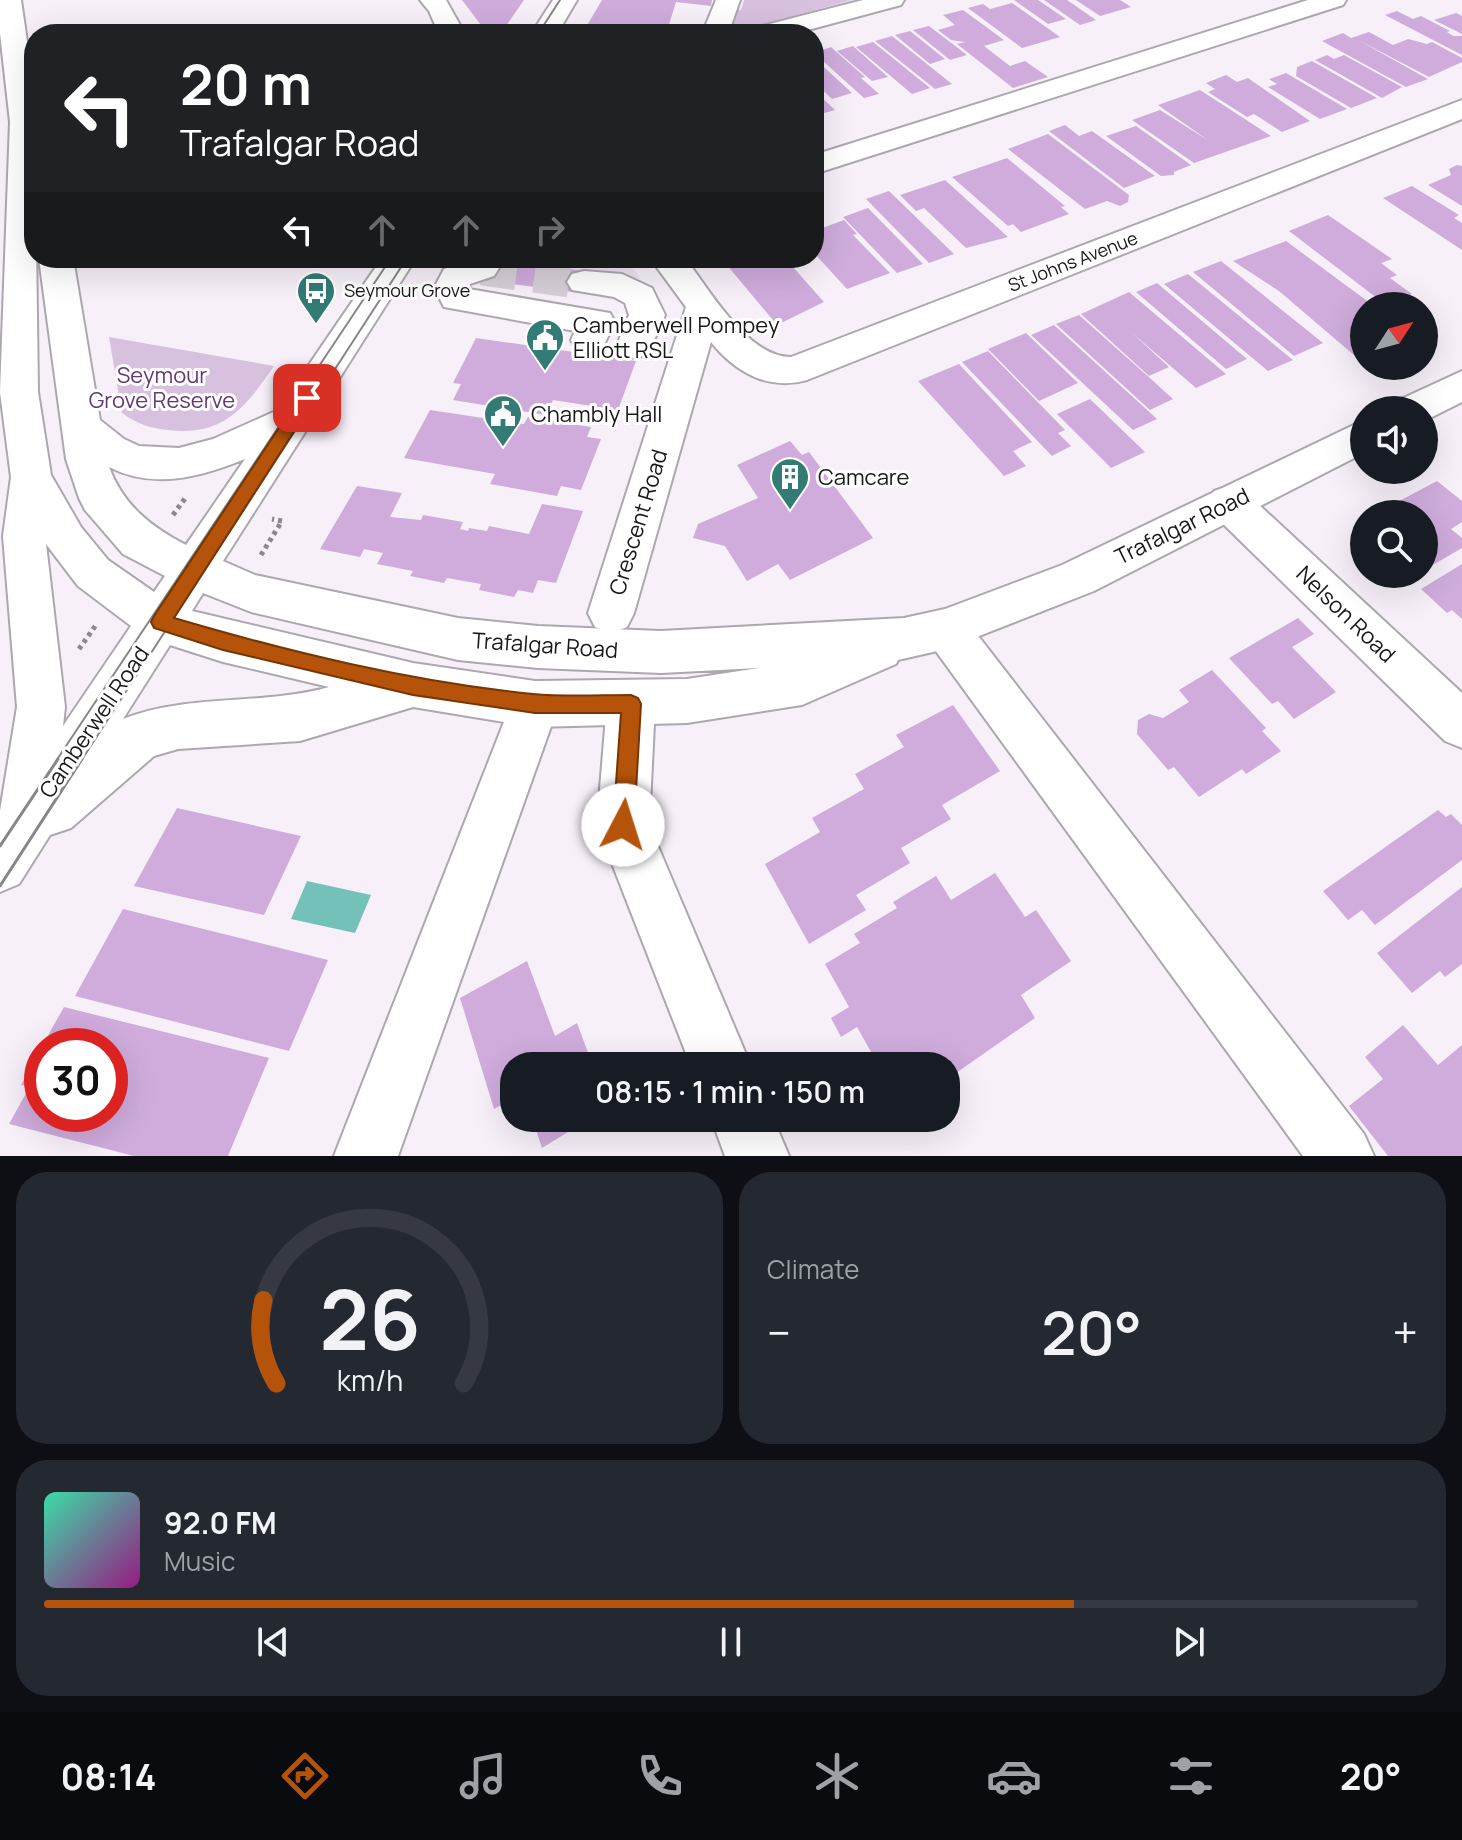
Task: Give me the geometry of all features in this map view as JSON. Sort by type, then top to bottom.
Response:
[{"type":"main road","points":[[9,0],[24,122],[18,232],[19,392],[31,477],[24,536],[41,707],[31,788],[9,851]]},
{"type":"main road","points":[[432,0],[440,8],[447,24]]},
{"type":"main road","points":[[550,24],[565,0]]},
{"type":"main road","points":[[719,24],[728,0]]},
{"type":"main road","points":[[801,24],[892,0]]},
{"type":"main road","points":[[824,162],[1334,0]]},
{"type":"main road","name":"St Johns Avenue","points":[[704,306],[742,355],[754,364],[781,371],[794,370],[1462,109]]},
{"type":"main road","points":[[57,268],[81,426],[92,479],[100,498],[138,541],[195,569]]},
{"type":"main road","name":"Camberwell Road","points":[[9,851],[392,268]]},
{"type":"main road","points":[[482,268],[456,277],[451,286],[451,293],[456,299],[464,303],[597,322],[589,340]]},
{"type":"main road","points":[[675,268],[704,306]]},
{"type":"main road","points":[[584,282],[622,286],[640,296],[647,315],[635,345]]},
{"type":"main road","name":"Crescent Road","points":[[611,613],[704,306]]},
{"type":"main road","points":[[1438,398],[1461,387]]},
{"type":"main road","points":[[81,426],[111,451],[136,462],[160,464],[218,455],[293,420]]},
{"type":"main road","name":"Trafalgar Road","points":[[160,622],[223,641],[413,685],[535,704],[687,701],[802,683],[1078,578],[1350,442]]},
{"type":"main road","points":[[31,477],[66,540],[93,573],[160,622]]},
{"type":"main road","name":"Nelson Road","points":[[1229,503],[1462,725]]},
{"type":"main road","name":"Trafalgar Road","points":[[195,569],[251,593],[458,639],[511,645],[661,652],[925,634]]},
{"type":"main road","points":[[925,634],[1342,1156]]},
{"type":"main road","points":[[9,851],[140,736],[178,726],[300,718],[413,685]]},
{"type":"main road","points":[[366,1156],[535,704]]},
{"type":"main road","points":[[631,704],[623,825],[715,1052]]},
{"type":"main road","points":[[748,1132],[757,1156]]},
{"type":"shaded area","points":[[566,268],[633,268],[641,279]]},
{"type":"shaded area","points":[[307,881],[371,895],[355,933],[291,919]]},
{"type":"green space","points":[[744,0],[852,0],[765,24],[716,24],[722,8],[741,10]]},
{"type":"green space","name":"Seymour Grove Reserve","points":[[109,337],[274,366],[243,406],[218,424],[187,431],[149,427],[122,413]]},
{"type":"building","points":[[462,0],[524,0],[507,24],[480,24]]},
{"type":"building","points":[[602,0],[712,0],[711,6],[676,2],[669,24],[588,24]]},
{"type":"building","points":[[1014,0],[1038,0],[1066,19],[1048,24]]},
{"type":"building","points":[[1044,0],[1067,0],[1096,20],[1080,25]]},
{"type":"building","points":[[1076,0],[1120,0],[1131,7],[1100,16]]},
{"type":"building","points":[[1012,3],[1060,37],[1022,48],[968,8],[983,4],[990,9]]},
{"type":"building","points":[[963,10],[1004,40],[984,46],[1010,66],[1025,61],[1048,77],[1013,88],[957,44],[965,42],[951,40],[938,30],[955,25],[943,15]]},
{"type":"building","points":[[1397,11],[1413,19],[1421,16],[1450,31],[1447,32],[1453,36],[1462,36],[1462,55],[1385,15]]},
{"type":"building","points":[[1456,13],[1462,16],[1462,34],[1434,20]]},
{"type":"building","points":[[929,26],[967,55],[950,60],[913,30]]},
{"type":"building","points":[[910,31],[945,59],[930,64],[895,35]]},
{"type":"building","points":[[1369,32],[1393,45],[1408,39],[1427,44],[1432,42],[1462,58],[1462,62],[1429,77],[1358,40],[1428,79],[1406,87],[1322,41],[1343,33],[1351,38]]},
{"type":"building","points":[[892,36],[952,84],[935,89],[875,41]]},
{"type":"building","points":[[873,42],[930,88],[912,94],[856,47]]},
{"type":"building","points":[[853,46],[888,77],[872,81],[837,51]]},
{"type":"building","points":[[831,47],[879,94],[864,98],[824,62],[824,49]]},
{"type":"building","points":[[1327,55],[1334,59],[1344,55],[1402,87],[1382,98],[1315,60]]},
{"type":"building","points":[[1312,61],[1377,98],[1351,108],[1296,76],[1297,67]]},
{"type":"building","points":[[824,67],[852,93],[832,99],[824,91]]},
{"type":"building","points":[[1286,73],[1347,109],[1320,119],[1268,87],[1277,84],[1269,79]]},
{"type":"building","points":[[1226,75],[1237,82],[1248,78],[1310,121],[1282,132],[1254,114],[1247,117],[1208,92],[1215,89],[1206,83]]},
{"type":"building","points":[[1200,90],[1271,136],[1194,163],[1132,120],[1160,110],[1209,141],[1158,105]]},
{"type":"building","points":[[824,100],[835,110],[824,113]]},
{"type":"building","points":[[1065,125],[1079,136],[1092,131],[1155,176],[1124,188],[1049,131]]},
{"type":"building","points":[[1136,126],[1191,165],[1174,172],[1174,175],[1161,176],[1106,136]]},
{"type":"building","points":[[1048,134],[1129,195],[1128,202],[1120,206],[1107,201],[1085,209],[1008,149]]},
{"type":"building","points":[[1007,158],[1065,206],[1061,207],[1069,214],[1021,232],[1013,224],[1008,226],[952,177]]},
{"type":"building","points":[[1462,166],[1462,206],[1428,185],[1451,175],[1449,169]]},
{"type":"building","points":[[945,180],[1008,237],[966,248],[924,208],[916,211],[900,195]]},
{"type":"building","points":[[1412,186],[1459,215],[1454,218],[1462,223],[1462,250],[1383,198]]},
{"type":"building","points":[[889,191],[954,254],[929,263],[866,199]]},
{"type":"building","points":[[868,208],[923,264],[897,273],[843,217]]},
{"type":"building","points":[[1328,215],[1392,259],[1381,263],[1397,275],[1390,278],[1409,292],[1369,292],[1289,231]]},
{"type":"building","points":[[844,220],[857,234],[853,235],[890,273],[847,289],[824,264],[824,227]]},
{"type":"building","points":[[1286,241],[1355,292],[1350,292],[1350,352],[1279,291],[1233,261]]},
{"type":"building","points":[[1221,261],[1323,343],[1294,356],[1193,272]]},
{"type":"building","points":[[481,268],[564,268],[588,272],[580,293],[475,279]]},
{"type":"building","points":[[729,268],[794,268],[824,302],[777,325]]},
{"type":"building","points":[[1188,274],[1293,360],[1268,371],[1164,284]]},
{"type":"building","points":[[1157,283],[1247,359],[1226,369],[1136,292]]},
{"type":"building","points":[[1129,292],[1226,374],[1196,388],[1131,332],[1169,367],[1149,376],[1081,314]]},
{"type":"building","points":[[1079,315],[1173,399],[1150,410],[1056,324]]},
{"type":"building","points":[[1054,325],[1157,419],[1133,430],[1031,335]]},
{"type":"building","points":[[1026,333],[1078,383],[1039,401],[988,349]]},
{"type":"building","name":"Camberwell Pompey Elliott RSL","points":[[476,338],[636,361],[618,410],[553,400],[546,415],[453,400],[461,384],[453,383]]},
{"type":"building","points":[[988,351],[1065,430],[1058,433],[1071,446],[1052,456],[962,362]]},
{"type":"building","points":[[959,364],[1032,442],[1013,451],[1026,466],[1004,476],[918,381]]},
{"type":"building","points":[[1090,399],[1145,452],[1111,468],[1057,414]]},
{"type":"building","name":"Chambly Hall","points":[[430,410],[524,424],[528,417],[591,427],[587,437],[601,439],[581,490],[561,486],[557,496],[490,484],[495,474],[404,458]]},
{"type":"building","name":"Camcare","points":[[790,441],[802,455],[809,452],[873,538],[790,580],[778,564],[747,581],[725,546],[693,538],[698,524],[758,498],[737,465]]},
{"type":"building","points":[[1438,482],[1462,501],[1462,522],[1451,529],[1462,538],[1462,548],[1438,562],[1438,500],[1401,500]]},
{"type":"building","points":[[357,486],[402,493],[390,517],[421,520],[423,515],[463,522],[460,529],[468,531],[469,528],[487,531],[489,526],[529,534],[542,504],[583,511],[556,583],[538,580],[533,593],[518,590],[514,597],[479,590],[481,584],[447,578],[444,583],[410,576],[413,571],[377,564],[383,553],[364,549],[360,557],[320,549]]},
{"type":"building","points":[[1462,564],[1462,619],[1452,610],[1447,613],[1421,589],[1438,588],[1438,579]]},
{"type":"building","points":[[1298,618],[1314,634],[1292,647],[1336,692],[1294,719],[1278,701],[1272,704],[1229,658]]},
{"type":"building","points":[[1212,670],[1266,728],[1262,731],[1281,751],[1246,774],[1242,769],[1199,797],[1174,767],[1168,770],[1137,734],[1138,720],[1149,714],[1163,718],[1189,702],[1179,690]]},
{"type":"building","points":[[953,705],[1000,771],[942,805],[951,819],[901,848],[910,863],[856,895],[866,910],[809,944],[765,864],[820,832],[812,818],[864,789],[855,774],[904,747],[896,735]]},
{"type":"building","points":[[177,808],[301,836],[264,915],[134,886]]},
{"type":"building","points":[[1438,810],[1446,817],[1451,814],[1462,825],[1462,860],[1375,925],[1362,910],[1348,920],[1323,891]]},
{"type":"building","points":[[995,873],[1025,917],[1036,910],[1071,961],[1021,995],[1035,1018],[960,1070],[960,1052],[871,1052],[857,1027],[841,1037],[831,1018],[849,1007],[825,964],[860,943],[854,934],[897,908],[893,902],[936,876],[951,900]]},
{"type":"building","points":[[1462,887],[1462,964],[1445,977],[1440,971],[1412,993],[1377,953]]},
{"type":"building","points":[[123,909],[328,960],[289,1051],[75,996]]},
{"type":"building","points":[[527,961],[555,1036],[577,1023],[588,1052],[500,1052],[500,1106],[494,1109],[460,998]]},
{"type":"building","points":[[64,1007],[269,1058],[228,1156],[134,1156],[40,1132],[128,1132],[128,1028],[52,1028]]},
{"type":"building","points":[[1403,1025],[1438,1065],[1462,1045],[1462,1156],[1388,1156],[1349,1106],[1383,1079],[1365,1057]]},
{"type":"building","points":[[24,1097],[24,1128],[9,1124]]},
{"type":"building","points":[[537,1132],[568,1132],[542,1148]]},
{"type":"tunnel","points":[[482,268],[584,282]]},
{"type":"tram line","points":[[544,24],[560,0]]},
{"type":"tram line","points":[[56,761],[384,268]]},
{"type":"tram line","points":[[81,761],[401,268]]},
{"type":"tram line","points":[[0,846],[58,759]]},
{"type":"tram line","points":[[0,886],[82,759]]},
{"type":"place","name":"Seymour Grove","points":[[316,325]]},
{"type":"place","name":"Camberwell Pompey Elliott RSL","points":[[545,372]]},
{"type":"place","name":"Chambly Hall","points":[[503,448]]},
{"type":"place","name":"Camcare","points":[[790,511]]},
{"type":"route","points":[[307,398],[160,622],[223,641],[413,685],[535,704],[631,704],[623,825]]}]
